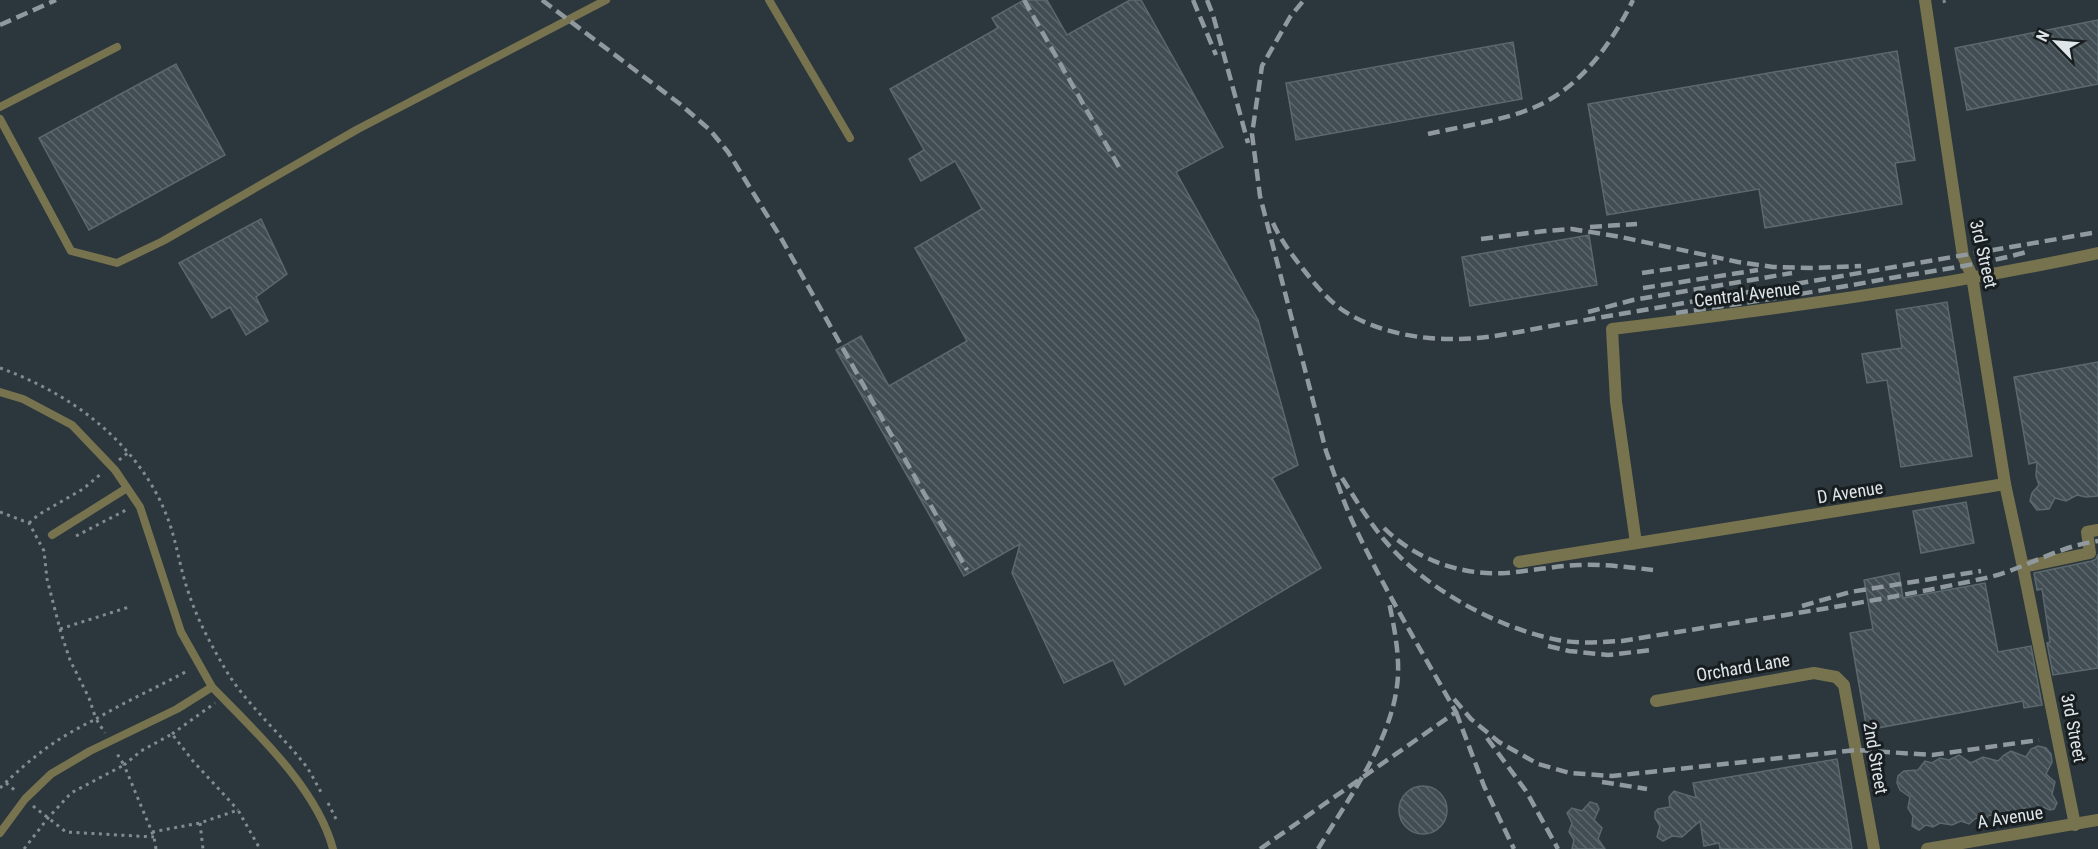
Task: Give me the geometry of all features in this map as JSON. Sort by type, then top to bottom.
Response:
[{"type":"street","name":"3rd Street","points":[[1925,0],[1962,256],[1972,276],[2005,484]]},
{"type":"street","name":"Central Avenue","points":[[1636,543],[1616,402],[1612,329],[1855,298],[2098,254]]},
{"type":"street","name":"D Avenue","points":[[1519,561],[2005,484]]},
{"type":"street","points":[[2005,484],[2024,567],[2090,553],[2087,532],[2098,531]]},
{"type":"street","name":"3rd Street","points":[[2024,567],[2075,825]]},
{"type":"street","name":"Orchard Lane","points":[[1656,701],[1814,673],[1836,677]]},
{"type":"street","name":"2nd Street","points":[[1836,677],[1844,685],[1874,849]]},
{"type":"street","name":"A Avenue","points":[[1927,849],[2098,820]]},
{"type":"lane","points":[[0,120],[71,251],[117,263],[162,241],[358,129],[606,0]]},
{"type":"lane","points":[[769,0],[850,138]]},
{"type":"lane","points":[[0,108],[117,47]]},
{"type":"lane","points":[[0,392],[22,399],[72,425],[111,466],[138,504],[182,633],[212,687],[299,780],[330,837],[333,849]]},
{"type":"lane","points":[[52,535],[127,488]]},
{"type":"lane","points":[[0,833],[25,799],[51,774],[90,751],[177,709],[212,687]]},
{"type":"lane","points":[[0,814],[9,820]]},
{"type":"path","points":[[1944,0],[1945,7]]},
{"type":"path","points":[[0,368],[23,376],[63,397],[90,416],[129,452],[166,513],[200,624],[217,655],[238,686],[304,763],[337,823]]},
{"type":"path","points":[[29,522],[83,489],[129,452]]},
{"type":"path","points":[[67,540],[138,504]]},
{"type":"path","points":[[0,512],[29,522],[44,551],[47,579],[60,629],[70,660],[89,698],[96,719],[217,655]]},
{"type":"path","points":[[44,551],[51,548]]},
{"type":"path","points":[[60,629],[129,607]]},
{"type":"path","points":[[156,849],[154,837],[124,765],[141,751],[172,734],[238,686]]},
{"type":"path","points":[[172,734],[238,810],[260,849]]},
{"type":"path","points":[[6,783],[66,832],[154,837]]},
{"type":"path","points":[[152,832],[200,823],[238,810]]},
{"type":"path","points":[[200,823],[203,849]]},
{"type":"building","points":[[1024,0],[1047,0],[1067,35],[1130,0],[1141,0],[1223,147],[1176,172],[1258,320],[1298,465],[1272,478],[1321,568],[1125,685],[1113,660],[1064,683],[1012,573],[1020,544],[964,576],[836,350],[861,336],[889,386],[967,341],[915,248],[982,209],[955,161],[921,181],[909,159],[924,150],[890,89],[998,28],[992,18]]},
{"type":"building","points":[[2098,20],[2098,84],[1967,110],[1955,48]]},
{"type":"building","points":[[1513,42],[1522,99],[1296,140],[1286,83]]},
{"type":"building","points":[[1897,51],[1915,160],[1895,163],[1902,204],[1765,228],[1759,189],[1607,215],[1588,104]]},
{"type":"building","points":[[176,64],[225,155],[89,230],[39,138]]},
{"type":"building","points":[[261,219],[287,274],[256,297],[268,321],[246,335],[230,307],[212,318],[179,263]]},
{"type":"building","points":[[1589,235],[1597,285],[1470,306],[1462,257]]},
{"type":"building","points":[[1947,302],[1972,456],[1901,467],[1887,380],[1867,383],[1862,354],[1902,348],[1896,310]]},
{"type":"building","points":[[2098,362],[2098,496],[2077,495],[2066,501],[2055,498],[2049,509],[2037,510],[2030,501],[2032,493],[2039,485],[2036,476],[2037,462],[2029,464],[2014,377]]},
{"type":"building","points":[[1966,502],[1974,543],[1921,553],[1913,511]]},
{"type":"building","points":[[2098,554],[2098,668],[2053,675],[2047,643],[2050,642],[2042,589],[2037,590],[2034,573],[2092,561]]},
{"type":"building","points":[[1899,573],[1903,598],[1985,583],[1998,652],[2031,646],[2042,705],[2024,708],[2023,701],[1867,730],[1850,633],[1873,629],[1864,580]]},
{"type":"building","points":[[2038,746],[2046,748],[2051,754],[2052,762],[2046,774],[2055,782],[2052,794],[2057,803],[2054,809],[2043,807],[2034,811],[2025,808],[2021,813],[2008,811],[2002,817],[1989,815],[1986,819],[1976,818],[1969,824],[1961,821],[1952,825],[1940,823],[1933,827],[1926,825],[1919,830],[1912,826],[1913,816],[1908,808],[1910,797],[1900,790],[1897,783],[1898,776],[1904,771],[1918,770],[1925,761],[1932,763],[1940,758],[1949,760],[1959,755],[1971,763],[1983,757],[1998,761],[2011,751],[2026,757],[2031,749]]},
{"type":"building","points":[[1837,759],[1852,849],[1720,849],[1719,843],[1704,846],[1700,821],[1682,837],[1672,836],[1663,841],[1657,837],[1660,826],[1655,818],[1655,812],[1658,809],[1670,807],[1669,797],[1674,791],[1696,798],[1693,783]]},
{"type":"building","points":[[1418,786],[1428,786],[1440,793],[1447,805],[1447,815],[1440,827],[1428,834],[1418,834],[1403,823],[1399,815],[1399,805],[1410,790]]},
{"type":"building","points":[[1590,802],[1597,804],[1599,809],[1594,820],[1602,828],[1598,839],[1605,849],[1572,849],[1574,840],[1569,832],[1572,823],[1567,813],[1572,808],[1582,811]]},
{"type":"railway","points":[[0,25],[56,0]]},
{"type":"railway","points":[[542,0],[680,104],[710,130],[728,152],[781,238],[967,570]]},
{"type":"railway","points":[[1024,0],[1119,167]]},
{"type":"railway","points":[[1193,0],[1216,55]]},
{"type":"railway","points":[[1207,0],[1248,143]]},
{"type":"railway","points":[[1260,849],[1456,712],[1378,572],[1343,498],[1326,451],[1260,196],[1252,134],[1262,66],[1290,17],[1304,0]]},
{"type":"railway","points":[[1428,134],[1509,116],[1552,98],[1581,76],[1593,62],[1615,32],[1633,0]]},
{"type":"railway","points":[[1273,223],[1286,247],[1307,274],[1341,309],[1366,323],[1393,332],[1450,339],[1509,334],[2098,232]]},
{"type":"railway","points":[[1590,227],[1637,224]]},
{"type":"railway","points":[[1481,239],[1572,229],[1773,267],[1861,266]]},
{"type":"railway","points":[[1676,313],[1784,297],[1996,260],[2030,251]]},
{"type":"railway","points":[[1642,273],[1717,262]]},
{"type":"railway","points":[[1643,288],[1758,270]]},
{"type":"railway","points":[[1588,312],[1633,300],[1792,273]]},
{"type":"railway","points":[[1342,478],[1368,519],[1386,542],[1402,559],[1442,590],[1464,604],[1511,626],[1558,640],[1574,642],[1622,641],[1847,605],[1937,588],[1996,575],[2068,548],[2098,541]]},
{"type":"railway","points":[[1384,528],[1396,539],[1424,557],[1472,572],[1506,573],[1588,565],[1653,570]]},
{"type":"railway","points":[[1802,606],[1850,592],[1981,571]]},
{"type":"railway","points":[[1318,849],[1368,766],[1389,721],[1398,675],[1396,638],[1389,602]]},
{"type":"railway","points":[[1548,646],[1569,651],[1608,655],[1652,650]]},
{"type":"railway","points":[[1454,699],[1471,719],[1499,742],[1538,764],[1570,773],[1612,776],[1856,750],[1932,755],[2039,740]]},
{"type":"railway","points":[[1456,712],[1484,786],[1514,849]]},
{"type":"railway","points":[[1487,738],[1526,791],[1558,849]]},
{"type":"railway","points":[[1602,782],[1647,789]]}]
